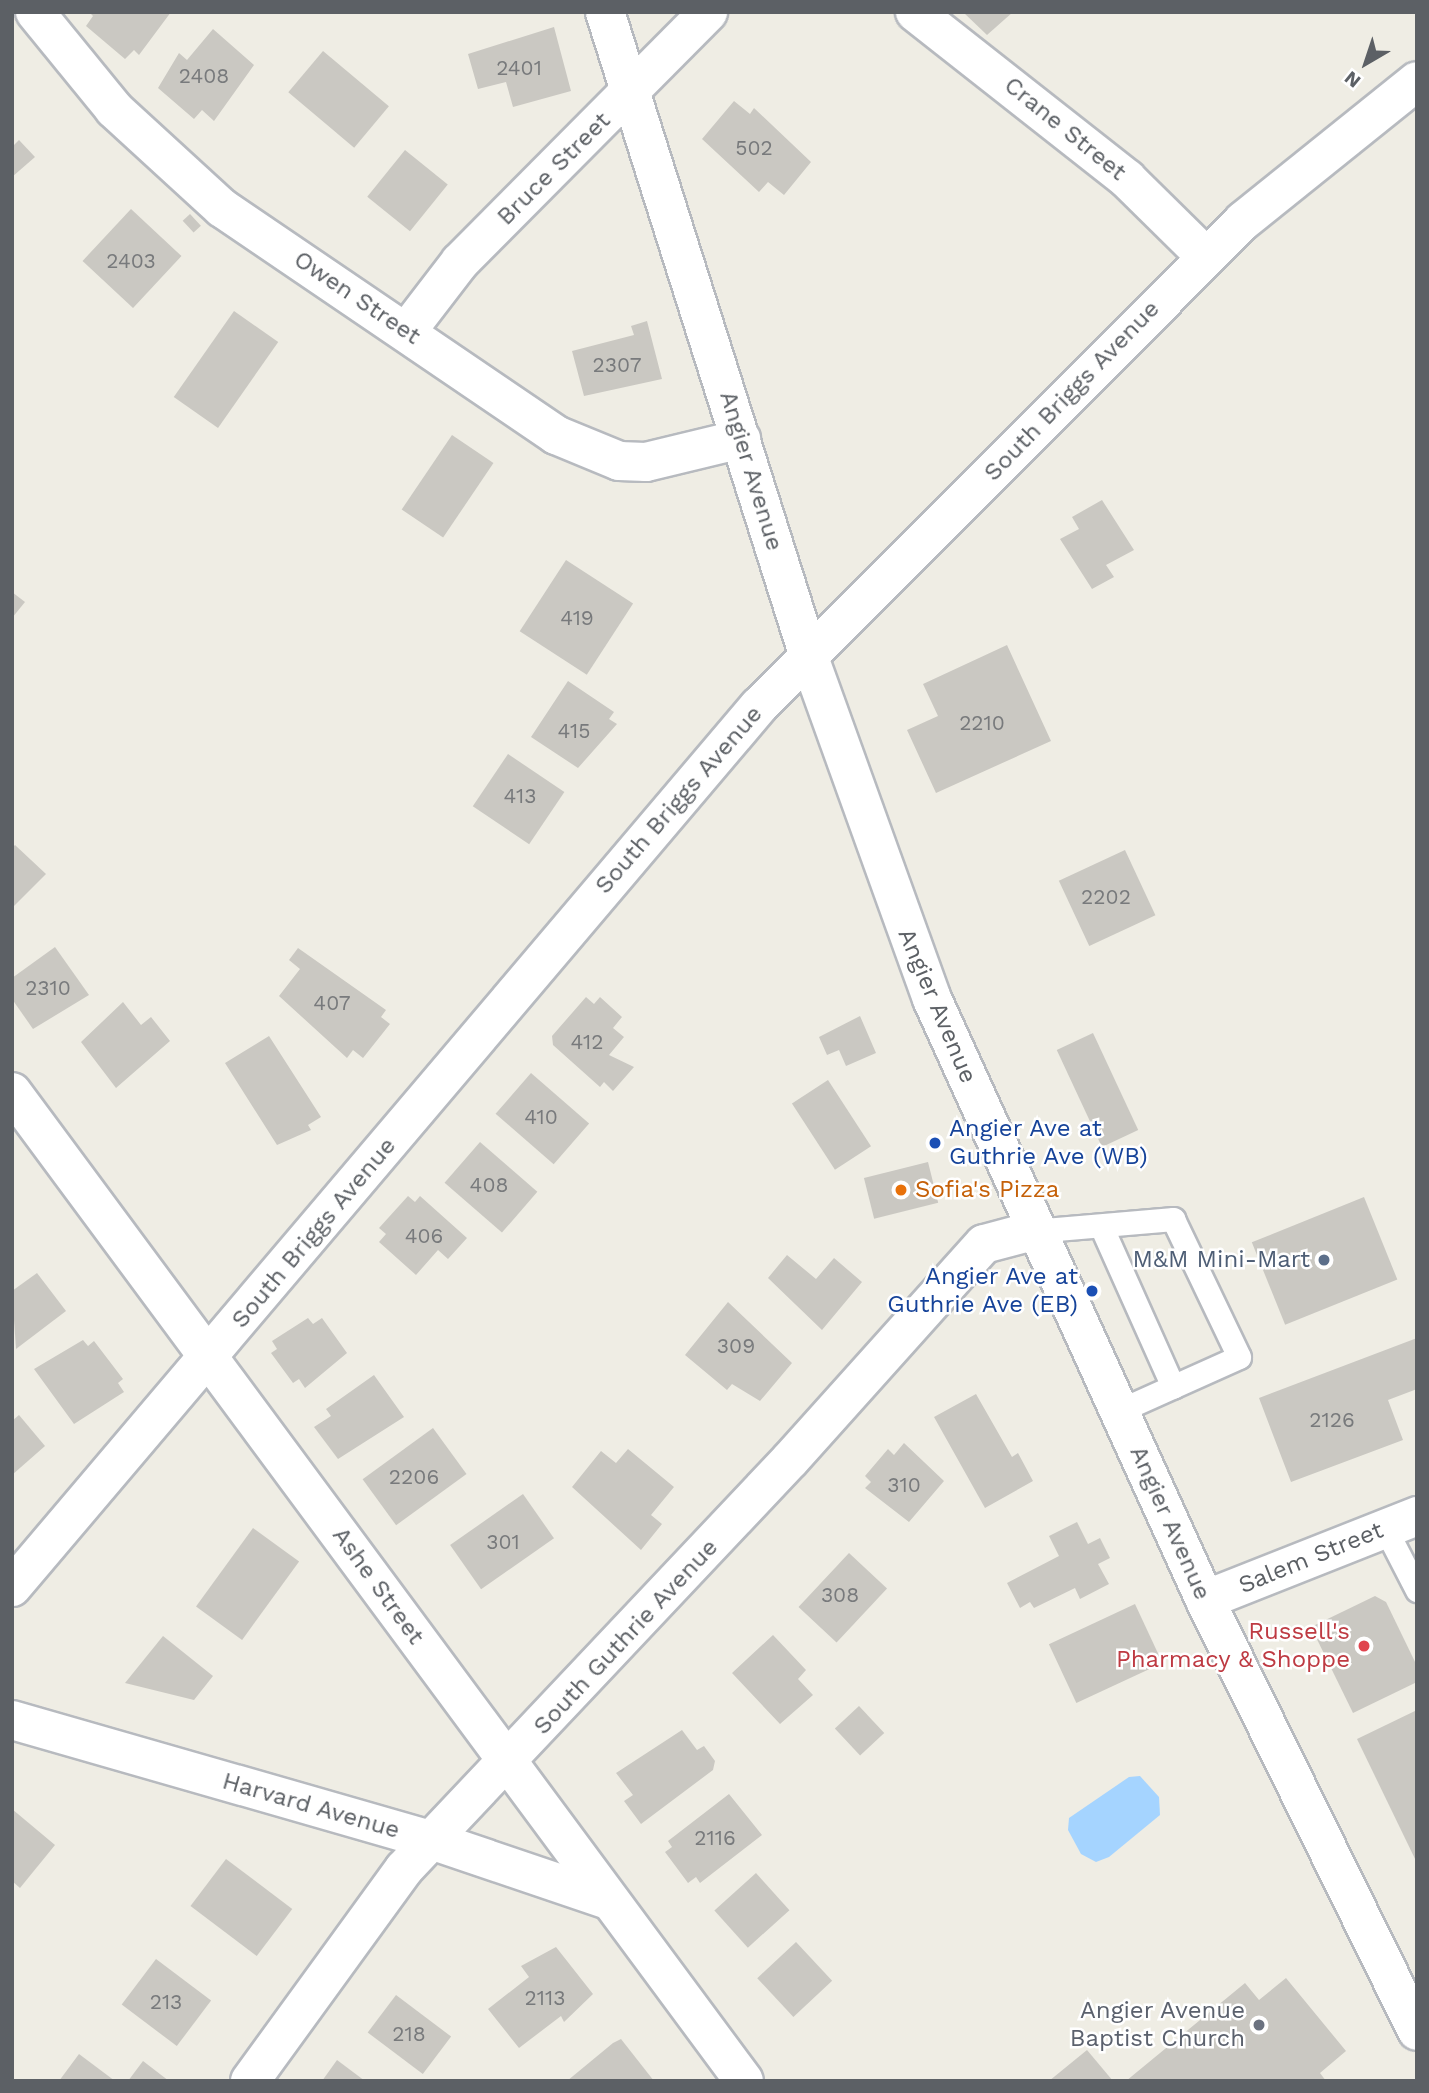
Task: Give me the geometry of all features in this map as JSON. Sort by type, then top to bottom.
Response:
[{"type":"street","name":"Owen Street","points":[[34,12],[114,109],[200,190],[585,450],[646,462],[741,439]]},
{"type":"street","name":"Angier Avenue","points":[[605,12],[810,660],[932,999],[1033,1231],[1205,1600],[1417,2031]]},
{"type":"street","name":"Bruce Street","points":[[407,331],[460,262],[631,93],[708,12]]},
{"type":"street","name":"Crane Street","points":[[915,12],[1127,179],[1206,257]]},
{"type":"street","name":"South Briggs Avenue","points":[[12,1587],[211,1356],[759,706],[810,660],[1206,257],[1411,92]]},
{"type":"street","name":"Ashe Street","points":[[12,1092],[211,1356],[508,1764],[744,2081]]},
{"type":"street","name":"South Guthrie Avenue","points":[[250,2081],[431,1840],[508,1764],[984,1244],[1033,1231]]},
{"type":"street","name":"Salem Street","points":[[1205,1600],[1401,1522]]},
{"type":"street","name":"Harvard Avenue","points":[[12,1720],[431,1840],[608,1900]]},
{"type":"lane","points":[[1033,1231],[1102,1228],[1173,1219],[1239,1357],[1119,1411]]},
{"type":"lane","points":[[1102,1228],[1173,1387]]},
{"type":"lane","points":[[1401,1522],[1417,1590]]},
{"type":"water","points":[[1140,1776],[1159,1797],[1160,1815],[1109,1857],[1096,1862],[1081,1854],[1068,1830],[1069,1818],[1129,1777]]},
{"type":"building","points":[[89,12],[171,12],[139,55],[134,50],[125,59],[86,26],[93,16]]},
{"type":"building","points":[[963,12],[1013,12],[987,35]]},
{"type":"building","points":[[554,27],[571,91],[513,107],[506,82],[478,89],[468,54]]},
{"type":"building","points":[[213,29],[254,65],[214,121],[202,110],[194,119],[158,88],[179,53],[187,60]]},
{"type":"building","points":[[323,51],[389,106],[354,148],[288,92]]},
{"type":"building","points":[[734,101],[750,114],[754,108],[811,162],[784,195],[768,182],[759,192],[702,139]]},
{"type":"building","points":[[19,140],[35,157],[12,177],[12,147]]},
{"type":"building","points":[[405,150],[448,185],[410,231],[367,197]]},
{"type":"building","points":[[131,209],[181,256],[133,308],[83,261]]},
{"type":"building","points":[[190,214],[201,226],[194,233],[183,221]]},
{"type":"building","points":[[234,311],[278,342],[218,428],[174,397]]},
{"type":"building","points":[[647,321],[662,379],[584,396],[572,351],[634,335],[631,326]]},
{"type":"building","points":[[452,435],[493,463],[443,538],[402,510]]},
{"type":"building","points":[[1102,500],[1134,550],[1106,565],[1114,577],[1092,589],[1060,539],[1079,529],[1072,517]]},
{"type":"building","points":[[566,560],[633,604],[587,675],[520,631]]},
{"type":"building","points":[[12,592],[25,602],[12,618]]},
{"type":"building","points":[[1007,645],[1051,741],[936,793],[907,730],[938,716],[923,684]]},
{"type":"building","points":[[568,681],[614,712],[609,719],[617,724],[578,768],[531,737]]},
{"type":"building","points":[[508,754],[564,792],[529,844],[473,806]]},
{"type":"building","points":[[15,845],[46,874],[12,908],[12,848]]},
{"type":"building","points":[[1125,850],[1155,915],[1089,946],[1059,881]]},
{"type":"building","points":[[55,947],[89,995],[33,1029],[12,999],[12,978]]},
{"type":"building","points":[[298,948],[386,1010],[381,1017],[390,1024],[363,1058],[353,1050],[347,1058],[279,996],[300,969],[289,960]]},
{"type":"building","points":[[586,997],[594,1004],[600,997],[622,1017],[613,1028],[624,1037],[609,1055],[634,1067],[613,1091],[604,1082],[600,1087],[553,1045],[552,1036]]},
{"type":"building","points":[[123,1002],[141,1025],[151,1017],[170,1041],[116,1088],[81,1042]]},
{"type":"building","points":[[860,1016],[876,1053],[846,1066],[839,1050],[827,1055],[819,1037]]},
{"type":"building","points":[[1093,1033],[1138,1130],[1102,1147],[1057,1050]]},
{"type":"building","points":[[269,1036],[321,1117],[308,1125],[311,1130],[277,1145],[225,1063]]},
{"type":"building","points":[[531,1073],[589,1124],[554,1164],[496,1114]]},
{"type":"building","points":[[828,1080],[871,1146],[835,1170],[792,1103]]},
{"type":"building","points":[[480,1142],[537,1192],[502,1233],[445,1183]]},
{"type":"building","name":"Sofia's Pizza","points":[[928,1162],[938,1203],[874,1219],[864,1178]]},
{"type":"building","points":[[408,1196],[415,1202],[420,1196],[467,1238],[448,1259],[438,1250],[416,1275],[379,1242],[386,1234],[379,1228]]},
{"type":"building","name":"M&M Mini-Mart","points":[[1364,1197],[1397,1280],[1285,1325],[1252,1242]]},
{"type":"building","points":[[787,1255],[816,1279],[834,1258],[862,1282],[822,1330],[768,1278]]},
{"type":"building","points":[[37,1273],[66,1311],[16,1349],[12,1291]]},
{"type":"building","points":[[728,1302],[792,1363],[760,1401],[732,1384],[727,1390],[685,1355]]},
{"type":"building","points":[[308,1318],[313,1324],[322,1318],[347,1353],[305,1388],[299,1379],[293,1383],[271,1353],[277,1349],[272,1341]]},
{"type":"building","points":[[1417,1338],[1417,1389],[1388,1400],[1403,1440],[1291,1482],[1259,1398]]},
{"type":"building","points":[[83,1340],[88,1346],[94,1341],[123,1379],[118,1383],[124,1392],[74,1424],[34,1369]]},
{"type":"building","points":[[374,1375],[404,1417],[338,1459],[314,1427],[331,1416],[326,1409]]},
{"type":"building","points":[[976,1394],[1012,1457],[1018,1453],[1033,1481],[985,1508],[934,1417]]},
{"type":"building","points":[[19,1415],[45,1446],[12,1475],[12,1421]]},
{"type":"building","points":[[433,1428],[467,1474],[396,1525],[363,1479]]},
{"type":"building","points":[[904,1443],[944,1481],[909,1522],[865,1488],[871,1482],[865,1476],[888,1449],[894,1455]]},
{"type":"building","points":[[628,1449],[674,1487],[651,1515],[662,1524],[641,1550],[572,1487],[601,1451],[616,1463]]},
{"type":"building","points":[[523,1494],[554,1538],[481,1589],[450,1545]]},
{"type":"building","points":[[1077,1522],[1088,1544],[1100,1538],[1110,1558],[1098,1564],[1109,1584],[1080,1599],[1075,1588],[1034,1608],[1030,1602],[1020,1608],[1007,1583],[1059,1556],[1049,1536]]},
{"type":"building","points":[[253,1528],[299,1562],[242,1640],[196,1606]]},
{"type":"building","points":[[849,1553],[887,1588],[837,1643],[799,1607]]},
{"type":"building","name":"Russell's Pharmacy & Shoppe","points":[[1375,1596],[1386,1602],[1417,1666],[1417,1682],[1353,1713],[1311,1627]]},
{"type":"building","points":[[1135,1604],[1162,1663],[1076,1703],[1049,1644]]},
{"type":"building","points":[[773,1635],[806,1670],[798,1679],[813,1695],[780,1724],[732,1673]]},
{"type":"building","points":[[163,1636],[213,1676],[194,1700],[125,1683]]},
{"type":"building","points":[[859,1706],[884,1733],[860,1756],[835,1729]]},
{"type":"building","points":[[1417,1710],[1417,1863],[1357,1739]]},
{"type":"building","points":[[682,1730],[697,1750],[704,1746],[715,1761],[713,1770],[641,1824],[624,1801],[633,1795],[616,1773]]},
{"type":"building","points":[[729,1794],[762,1835],[700,1883],[696,1877],[688,1883],[665,1852],[672,1847],[668,1841]]},
{"type":"building","points":[[12,1809],[55,1845],[20,1888],[12,1881]]},
{"type":"building","points":[[226,1859],[292,1909],[257,1956],[190,1906]]},
{"type":"building","points":[[756,1873],[789,1910],[748,1948],[714,1910]]},
{"type":"building","points":[[796,1942],[832,1981],[793,2017],[757,1978]]},
{"type":"building","points":[[556,1947],[593,1994],[564,2022],[561,2016],[519,2048],[488,2009],[529,1977],[521,1966]]},
{"type":"building","points":[[156,1959],[211,2001],[177,2046],[122,2005]]},
{"type":"building","name":"Angier Avenue Baptist Church","points":[[1286,1978],[1346,2051],[1320,2073],[1326,2081],[1126,2081],[1245,1983],[1259,2000]]},
{"type":"building","points":[[396,1995],[451,2037],[423,2074],[368,2033]]},
{"type":"building","points":[[621,2039],[654,2081],[567,2081],[613,2043]]},
{"type":"building","name":"Angier Avenue Baptist Church","points":[[1087,2050],[1113,2081],[1049,2081]]},
{"type":"building","points":[[79,2054],[115,2081],[59,2081]]},
{"type":"building","points":[[337,2060],[365,2081],[322,2081]]},
{"type":"building","points":[[143,2061],[169,2081],[128,2081]]},
{"type":"place","name":"Angier Ave at Guthrie Ave (WB)","points":[[935,1143]]},
{"type":"place","name":"Sofia's Pizza","points":[[901,1190]]},
{"type":"place","name":"M&M Mini-Mart","points":[[1324,1260]]},
{"type":"place","name":"Angier Ave at Guthrie Ave (EB)","points":[[1092,1291]]},
{"type":"place","name":"Russell's Pharmacy & Shoppe","points":[[1364,1646]]},
{"type":"place","name":"Angier Avenue Baptist Church","points":[[1259,2025]]}]
